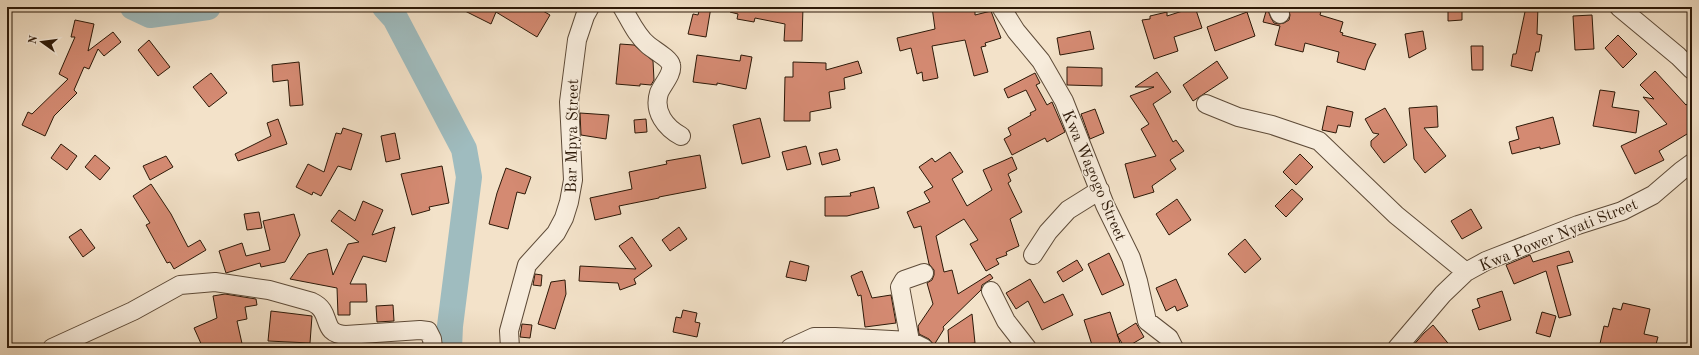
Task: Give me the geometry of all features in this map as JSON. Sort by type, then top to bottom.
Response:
[{"type":"street","name":"Bar Mpya Street","points":[[510,348],[509,331],[527,265],[556,233],[564,218],[569,202],[573,180],[569,102],[577,40],[585,16],[590,7]]},
{"type":"street","points":[[622,7],[639,36],[647,44],[669,60],[671,70],[659,94],[659,112],[664,124],[672,131],[682,136]]},
{"type":"street","name":"Kwa Wagogo Street","points":[[1001,7],[1016,31],[1041,61],[1064,101],[1100,190],[1131,258],[1147,321],[1169,338],[1174,348]]},
{"type":"street","points":[[1619,7],[1678,56],[1692,70]]},
{"type":"street","points":[[1206,104],[1238,117],[1272,125],[1319,141],[1396,215],[1466,272]]},
{"type":"street","name":"Kwa Power Nyati Street","points":[[1397,348],[1443,294],[1466,272],[1486,261],[1578,225],[1622,212],[1653,195],[1681,170],[1692,163]]},
{"type":"street","points":[[1033,255],[1048,232],[1068,210],[1100,190]]},
{"type":"street","points":[[790,348],[814,337],[850,337],[869,340],[893,339],[917,344],[900,287],[904,280],[924,272]]},
{"type":"street","points":[[52,348],[132,311],[180,285],[197,282],[215,282],[269,290],[312,302],[318,305],[324,312],[329,328],[336,334],[346,335],[420,330],[428,331],[432,339],[433,348]]},
{"type":"street","points":[[992,291],[1006,321],[1027,348]]},
{"type":"building","points":[[457,7],[536,7],[550,15],[537,37],[496,12],[491,24]]},
{"type":"building","points":[[700,7],[711,7],[706,37],[688,34],[693,14],[698,15]]},
{"type":"building","points":[[730,7],[803,7],[802,41],[784,41],[785,24],[755,18],[754,22],[737,19],[738,14],[730,12]]},
{"type":"building","points":[[932,7],[975,7],[975,15],[991,11],[1001,38],[985,43],[986,46],[981,47],[988,72],[974,76],[965,40],[932,46],[938,78],[923,81],[922,72],[917,74],[911,48],[900,51],[897,38],[935,29]]},
{"type":"building","points":[[1195,7],[1202,28],[1174,37],[1178,51],[1154,59],[1142,20],[1150,19],[1150,16],[1167,12],[1167,16]]},
{"type":"building","points":[[1288,7],[1307,7],[1321,11],[1320,15],[1343,22],[1340,32],[1343,33],[1342,35],[1376,44],[1365,70],[1337,62],[1339,52],[1305,43],[1303,52],[1275,45],[1280,26],[1263,22],[1267,8],[1274,23],[1279,24],[1289,20],[1290,15]]},
{"type":"building","points":[[1448,7],[1462,7],[1462,20],[1448,21]]},
{"type":"building","points":[[1526,7],[1538,7],[1537,34],[1542,35],[1539,52],[1536,52],[1532,71],[1511,66],[1513,54],[1516,54]]},
{"type":"building","points":[[1247,12],[1255,36],[1215,51],[1207,27]]},
{"type":"building","points":[[1592,15],[1594,49],[1575,50],[1573,16]]},
{"type":"building","points":[[75,20],[94,24],[88,51],[113,32],[121,42],[104,56],[98,49],[89,69],[84,67],[74,90],[77,93],[54,116],[45,136],[22,125],[28,112],[32,114],[68,79],[59,74],[75,37],[71,37]]},
{"type":"building","points":[[1090,31],[1094,49],[1060,55],[1057,38]]},
{"type":"building","points":[[1423,31],[1426,49],[1409,58],[1405,34]]},
{"type":"building","points":[[1618,35],[1637,54],[1623,68],[1605,48]]},
{"type":"building","points":[[149,40],[170,67],[158,76],[138,50]]},
{"type":"building","points":[[620,44],[634,45],[653,61],[654,80],[651,85],[640,84],[640,86],[616,84]]},
{"type":"building","points":[[1471,46],[1483,46],[1483,70],[1472,70]]},
{"type":"building","points":[[697,55],[740,61],[741,55],[752,57],[746,89],[717,83],[717,85],[693,82]]},
{"type":"building","points":[[858,61],[862,73],[844,78],[845,89],[829,92],[831,108],[810,112],[810,121],[784,121],[785,77],[793,77],[793,62],[826,63],[826,70]]},
{"type":"building","points":[[1217,61],[1228,78],[1193,101],[1183,85]]},
{"type":"building","points":[[299,62],[303,105],[290,106],[288,80],[273,82],[272,65]]},
{"type":"building","points":[[1067,67],[1102,68],[1102,86],[1067,85]]},
{"type":"building","points":[[1655,71],[1686,105],[1692,101],[1692,131],[1659,151],[1664,160],[1635,174],[1621,146],[1667,124],[1643,97],[1654,99],[1640,85]]},
{"type":"building","points":[[1157,72],[1171,92],[1153,104],[1173,142],[1176,140],[1184,151],[1170,160],[1176,169],[1152,186],[1154,192],[1134,198],[1125,164],[1156,156],[1141,129],[1149,124],[1130,96],[1154,87],[1135,87]]},
{"type":"building","points":[[211,73],[227,93],[209,107],[193,87]]},
{"type":"building","points":[[1035,73],[1040,83],[1036,85],[1047,105],[1052,102],[1065,132],[1047,142],[1045,138],[1012,155],[1004,139],[1011,135],[1008,128],[1031,115],[1030,113],[1036,110],[1026,90],[1008,98],[1004,89]]},
{"type":"building","points":[[1600,90],[1615,92],[1612,107],[1639,111],[1636,133],[1593,126]]},
{"type":"building","points":[[1327,106],[1353,112],[1350,127],[1338,125],[1336,133],[1322,130]]},
{"type":"building","points":[[1437,106],[1438,127],[1424,128],[1446,156],[1425,173],[1414,159],[1409,108]]},
{"type":"building","points":[[1385,108],[1407,145],[1384,163],[1371,146],[1371,141],[1379,134],[1373,133],[1365,119]]},
{"type":"building","points":[[1095,109],[1104,133],[1090,139],[1081,114]]},
{"type":"building","points":[[580,113],[609,115],[606,139],[581,135]]},
{"type":"building","points":[[1553,117],[1560,144],[1512,154],[1509,142],[1519,139],[1516,127]]},
{"type":"building","points":[[760,118],[770,157],[742,164],[733,125]]},
{"type":"building","points":[[278,119],[287,144],[238,161],[235,154],[271,136],[267,123]]},
{"type":"building","points":[[646,119],[647,132],[635,133],[634,120]]},
{"type":"building","points":[[343,128],[362,134],[351,170],[338,166],[321,196],[313,192],[312,195],[296,187],[308,164],[324,172],[336,133],[341,134]]},
{"type":"building","points":[[395,133],[400,159],[386,162],[381,136]]},
{"type":"building","points":[[61,144],[77,156],[67,170],[51,158]]},
{"type":"building","points":[[806,146],[811,164],[787,170],[782,152]]},
{"type":"building","points":[[837,149],[840,160],[822,165],[819,153]]},
{"type":"building","points":[[950,152],[963,172],[952,179],[967,206],[992,190],[983,170],[1012,157],[1017,169],[1008,174],[1011,181],[1008,183],[1022,212],[1010,219],[1019,246],[1006,252],[1007,255],[996,259],[999,264],[986,271],[970,244],[978,240],[964,219],[936,236],[944,272],[952,270],[958,294],[990,274],[993,278],[982,285],[981,290],[943,327],[944,329],[934,345],[929,339],[919,334],[918,326],[933,304],[927,283],[932,280],[934,270],[929,264],[921,226],[914,228],[907,212],[930,202],[924,192],[933,187],[919,167],[932,158],[935,162]]},
{"type":"building","points":[[1300,154],[1313,167],[1296,185],[1283,172]]},
{"type":"building","points":[[95,155],[110,168],[100,180],[85,167]]},
{"type":"building","points":[[700,155],[706,188],[619,206],[621,214],[595,220],[590,198],[632,189],[629,172],[667,164],[666,161]]},
{"type":"building","points":[[166,156],[173,167],[150,180],[143,166]]},
{"type":"building","points":[[442,166],[449,203],[429,207],[430,210],[412,215],[401,174]]},
{"type":"building","points":[[506,168],[531,177],[525,194],[517,192],[508,229],[489,224],[497,193]]},
{"type":"building","points":[[151,184],[171,214],[188,247],[200,240],[206,250],[174,269],[170,262],[167,263],[146,225],[150,223],[133,196]]},
{"type":"building","points":[[874,187],[879,208],[847,216],[825,216],[825,197],[851,196],[850,193]]},
{"type":"building","points":[[1292,189],[1303,199],[1286,217],[1275,206]]},
{"type":"building","points":[[1177,199],[1191,220],[1169,235],[1156,214]]},
{"type":"building","points":[[363,201],[383,210],[372,235],[395,227],[386,262],[363,256],[350,284],[366,284],[367,302],[350,302],[350,315],[338,315],[337,288],[290,279],[308,254],[327,249],[333,275],[348,244],[359,242],[331,221],[339,210],[355,221]]},
{"type":"building","points":[[1471,209],[1482,228],[1462,239],[1451,221]]},
{"type":"building","points":[[259,212],[262,228],[247,230],[244,214]]},
{"type":"building","points":[[294,214],[300,235],[285,262],[261,267],[260,263],[226,273],[219,251],[242,243],[246,256],[270,250],[263,221]]},
{"type":"building","points":[[679,227],[687,239],[670,251],[662,240]]},
{"type":"building","points":[[81,229],[95,248],[83,257],[69,237]]},
{"type":"building","points":[[632,237],[652,266],[634,279],[636,284],[620,290],[618,283],[579,281],[580,266],[636,269],[619,246]]},
{"type":"building","points":[[1245,239],[1261,259],[1245,273],[1228,254]]},
{"type":"building","points":[[1569,251],[1573,262],[1557,266],[1571,315],[1559,318],[1546,271],[1514,284],[1506,265],[1530,255],[1533,262]]},
{"type":"building","points":[[1109,253],[1124,285],[1102,295],[1088,264]]},
{"type":"building","points":[[1077,260],[1083,270],[1063,282],[1057,272]]},
{"type":"building","points":[[790,261],[809,266],[806,281],[786,277]]},
{"type":"building","points":[[862,271],[872,298],[891,295],[896,323],[865,327],[861,295],[858,296],[851,276]]},
{"type":"building","points":[[535,274],[542,275],[541,286],[533,285]]},
{"type":"building","points":[[1030,279],[1044,303],[1063,294],[1073,315],[1042,330],[1028,301],[1016,309],[1006,293]]},
{"type":"building","points":[[1176,279],[1188,306],[1177,311],[1175,306],[1166,311],[1156,288]]},
{"type":"building","points":[[565,280],[566,294],[555,329],[538,324],[551,282]]},
{"type":"building","points":[[1502,291],[1511,320],[1479,330],[1472,310],[1480,307],[1477,299]]},
{"type":"building","points":[[225,294],[256,299],[257,305],[245,307],[247,319],[237,321],[243,348],[203,348],[194,328],[217,318],[213,296]]},
{"type":"building","points":[[1623,303],[1650,309],[1644,334],[1658,337],[1655,348],[1599,348],[1604,326],[1608,327],[1613,308],[1621,310]]},
{"type":"building","points":[[393,305],[394,321],[377,322],[376,306]]},
{"type":"building","points":[[683,310],[697,313],[695,322],[700,323],[697,337],[673,332],[676,317],[681,318]]},
{"type":"building","points":[[271,311],[312,316],[310,343],[268,341]]},
{"type":"building","points":[[1110,312],[1120,343],[1105,348],[1093,348],[1084,320]]},
{"type":"building","points":[[1542,312],[1556,316],[1550,337],[1536,333]]},
{"type":"building","points":[[972,314],[975,343],[949,346],[948,330]]},
{"type":"building","points":[[1136,323],[1144,337],[1125,348],[1117,335]]},
{"type":"building","points":[[522,324],[532,325],[530,338],[520,337]]},
{"type":"building","points":[[1433,325],[1452,348],[1411,348],[1424,333]]},
{"type":"waterway","points":[[133,7],[150,15],[208,7]]},
{"type":"waterway","points":[[385,7],[395,18],[464,149],[469,177],[450,326],[449,348]]}]
